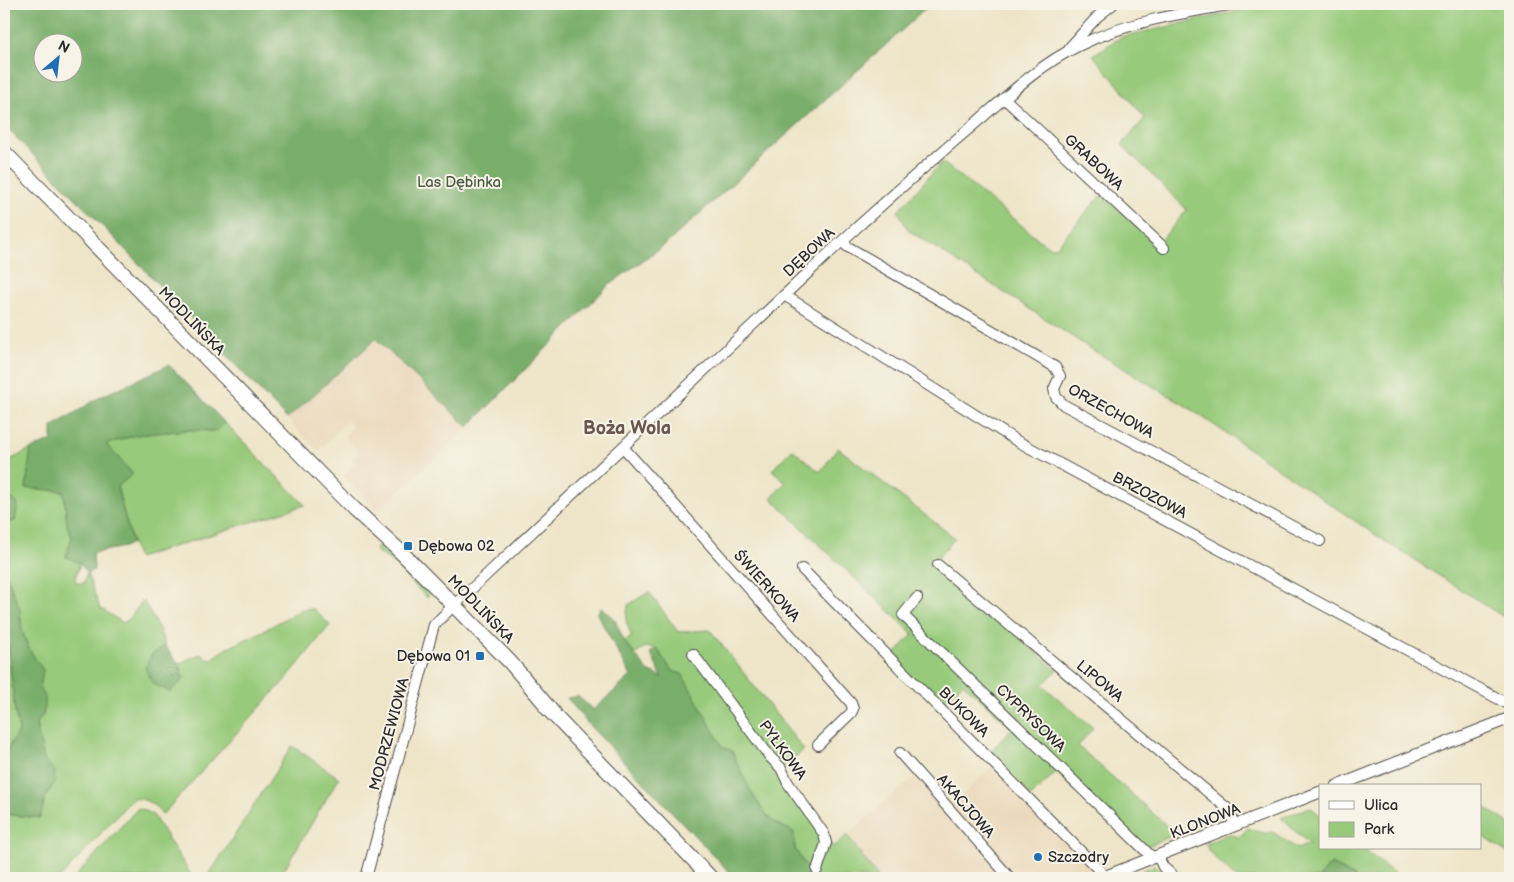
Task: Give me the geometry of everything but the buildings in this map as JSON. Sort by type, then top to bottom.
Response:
[{"type":"main road","name":"MODLIŃSKA","points":[[4,152],[358,513],[383,534],[451,608],[521,674],[553,713],[703,876]]},
{"type":"street","points":[[1063,55],[1098,16],[1113,4]]},
{"type":"street","name":"DĘBOWA","points":[[451,608],[842,241],[906,183],[1040,69],[1078,46],[1132,25],[1188,12],[1235,4]]},
{"type":"street","name":"GRABOWA","points":[[1004,98],[1164,248]]},
{"type":"street","name":"ORZECHOWA","points":[[842,241],[848,247],[1055,367],[1060,376],[1054,388],[1056,398],[1064,405],[1320,541]]},
{"type":"street","name":"BRZOZOWA","points":[[784,295],[1017,441],[1510,705]]},
{"type":"street","name":"ŚWIERKOWA","points":[[623,447],[851,703],[853,709],[851,714],[818,746]]},
{"type":"street","name":"LIPOWA","points":[[938,566],[1228,809],[1235,825]]},
{"type":"street","name":"BUKOWA","points":[[802,569],[1099,870],[1102,878]]},
{"type":"street","name":"CYPRYSOWA","points":[[917,598],[903,614],[1155,857]]},
{"type":"street","name":"MODRZEWIOWA","points":[[366,878],[434,625],[451,608]]},
{"type":"street","name":"PYŁKOWA","points":[[693,654],[770,757],[781,768],[788,783],[824,834],[826,843],[817,870]]},
{"type":"street","points":[[1342,784],[1510,718]]},
{"type":"street","name":"AKACJOWA","points":[[900,753],[1010,878]]},
{"type":"street","name":"KLONOWA","points":[[1102,878],[1319,792]]},
{"type":"street","points":[[1155,857],[1175,878]]},
{"type":"shaded area","points":[[376,339],[468,427],[378,511],[343,476],[357,463],[353,460],[359,452],[345,436],[353,427],[347,421],[318,451],[287,419]]},
{"type":"shaded area","points":[[993,765],[1094,868],[1067,878],[1014,878],[951,807]]},
{"type":"shaded area","points":[[915,776],[1005,878],[878,878],[847,835]]},
{"type":"green space","name":"Las Dębinka","points":[[4,4],[931,4],[666,244],[610,284],[468,427],[376,339],[287,419],[4,125]]},
{"type":"green space","points":[[1270,4],[1510,4],[1510,621],[1383,540],[1189,408],[1088,347],[908,230],[898,211],[942,162],[1052,248],[1057,246],[1103,193],[1156,246],[1187,210],[1122,145],[1145,118],[1093,55],[1121,37]]},
{"type":"green space","points":[[169,365],[225,423],[217,431],[188,430],[136,435],[106,444],[133,474],[117,487],[132,543],[124,547],[93,553],[94,570],[87,573],[80,563],[66,557],[72,537],[67,525],[64,491],[26,488],[31,449],[52,440],[52,427],[100,397]]},
{"type":"green space","points":[[225,423],[305,505],[138,558],[132,543],[106,444],[136,435],[188,430],[216,431]]},
{"type":"green space","points":[[838,448],[955,538],[932,565],[1057,670],[1042,685],[1093,728],[1078,746],[1176,834],[1139,850],[1056,772],[1031,797],[988,754],[1012,728],[963,683],[941,706],[892,657],[913,634],[771,498],[786,482],[772,470],[792,449],[820,472]]},
{"type":"green space","points":[[31,449],[26,488],[64,491],[67,525],[72,537],[66,556],[80,563],[75,579],[76,583],[84,583],[87,573],[100,608],[123,623],[129,619],[143,600],[159,629],[165,646],[151,655],[184,679],[180,663],[200,654],[210,660],[226,649],[302,609],[314,609],[330,625],[286,679],[162,815],[150,803],[133,798],[60,878],[4,878],[4,814],[40,818],[46,796],[54,783],[44,760],[36,724],[44,714],[40,687],[43,670],[30,651],[22,631],[20,610],[4,568],[4,532],[6,523],[15,516],[18,504],[6,494],[4,495],[4,463]]},
{"type":"green space","points":[[6,494],[18,504],[15,521],[6,523],[4,532],[4,495]]},
{"type":"green space","points":[[377,547],[382,547],[387,551],[429,595],[427,598],[389,560],[376,551]]},
{"type":"green space","points":[[4,568],[20,610],[22,631],[30,651],[43,670],[40,687],[45,697],[45,706],[36,724],[44,760],[55,771],[54,783],[46,796],[40,818],[4,814],[4,746],[8,749],[19,730],[15,713],[9,650],[4,634],[4,621],[10,610],[4,605]]},
{"type":"green space","points":[[649,592],[678,632],[710,630],[804,750],[777,773],[834,847],[847,835],[878,878],[813,878],[795,849],[793,832],[775,823],[761,807],[744,779],[732,751],[722,747],[682,674],[672,671],[657,649],[645,647],[635,655],[624,641],[632,637],[626,621],[628,605]]},
{"type":"green space","points":[[601,607],[615,620],[624,641],[648,671],[662,677],[650,653],[657,649],[672,671],[682,674],[722,746],[732,751],[744,779],[761,807],[775,823],[794,832],[795,849],[813,878],[735,878],[587,723],[567,698],[578,696],[593,710],[631,676],[597,614]]},
{"type":"green space","points":[[4,634],[19,730],[8,749],[4,746]]},
{"type":"green space","points":[[165,646],[179,665],[184,679],[170,692],[153,684],[145,668],[151,655]]},
{"type":"green space","points":[[292,746],[339,778],[279,878],[207,878]]},
{"type":"green space","points":[[1482,805],[1510,824],[1510,855],[1482,835]]},
{"type":"green space","points":[[1310,807],[1319,814],[1319,850],[1365,850],[1400,878],[1357,878],[1331,864],[1319,878],[1236,878],[1209,852],[1206,844],[1228,834],[1239,837],[1248,828],[1265,833],[1273,832],[1297,849],[1309,844],[1281,818]]},
{"type":"green space","points":[[138,808],[153,815],[193,878],[74,878]]},
{"type":"green space","points":[[1331,864],[1356,878],[1319,878]]},
{"type":"green space","points":[[1155,865],[1168,878],[1131,878],[1135,874]]},
{"type":"place","name":"Dębowa 02","points":[[408,546]]},
{"type":"place","name":"Dębowa 01","points":[[480,656]]},
{"type":"place","name":"Szczodry","points":[[1038,857]]},
{"type":"district","name":"Boża Wola","points":[[627,428]]}]
